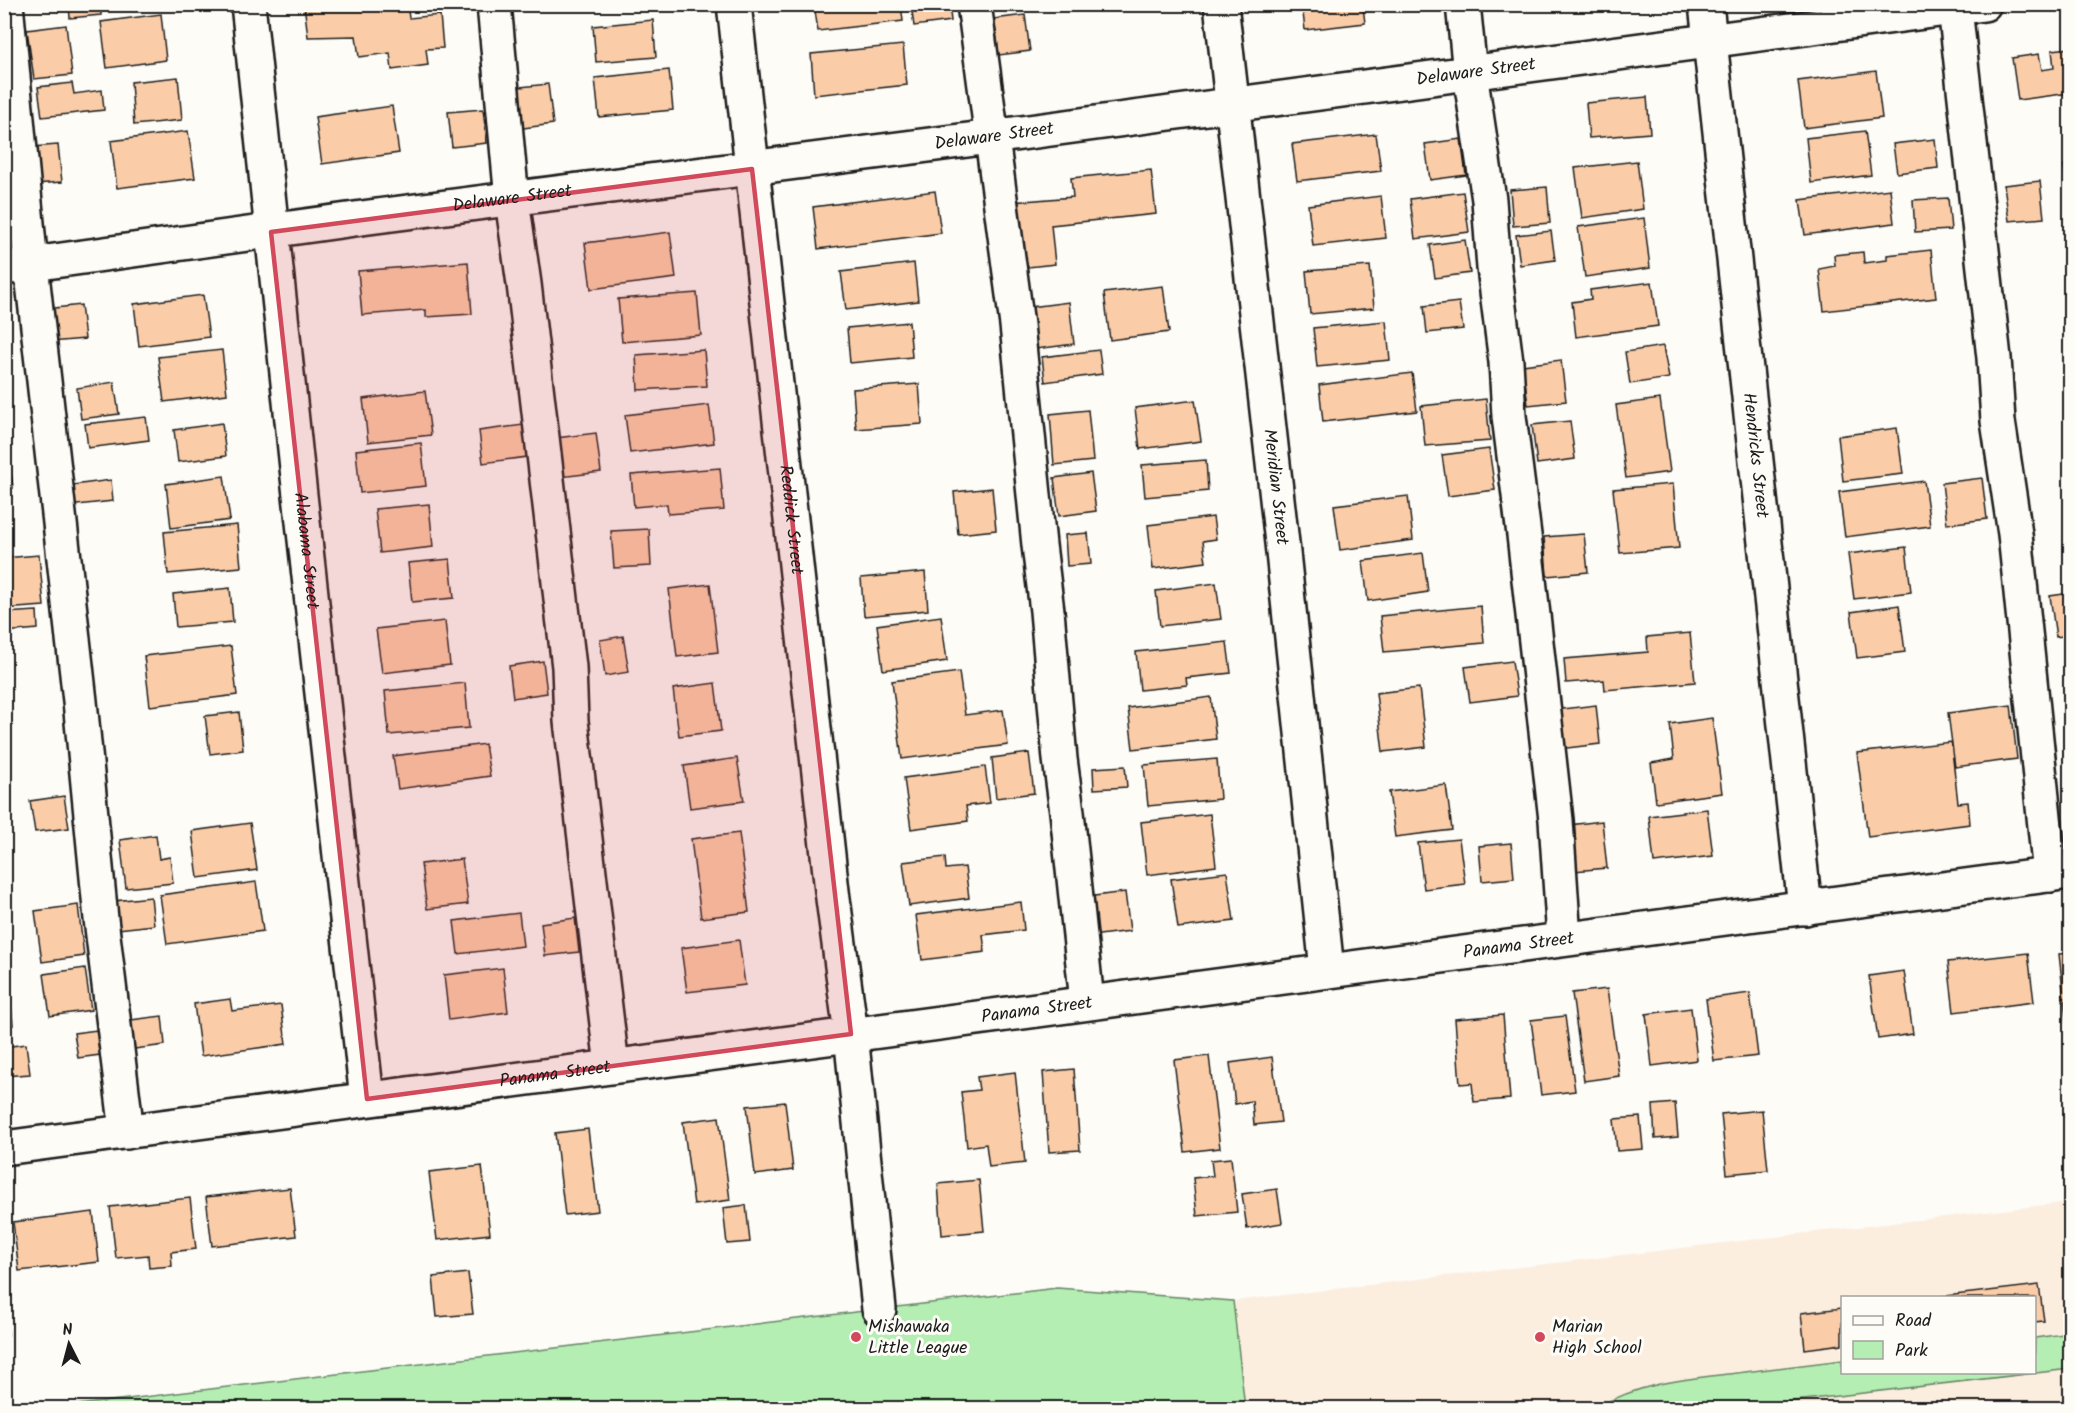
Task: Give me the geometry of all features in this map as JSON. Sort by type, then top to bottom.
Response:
[{"type":"street","points":[[6,4],[18,267],[80,701],[101,919],[127,1132]]},
{"type":"street","name":"Alabama Street","points":[[248,4],[367,1099]]},
{"type":"street","points":[[494,4],[512,200],[568,656],[571,721],[612,1066]]},
{"type":"street","name":"Reddick Street","points":[[734,4],[832,891],[851,1034],[879,1309]]},
{"type":"street","points":[[974,4],[1017,325],[1060,759],[1088,1002]]},
{"type":"street","name":"Meridian Street","points":[[1221,4],[1282,543],[1327,970]]},
{"type":"street","points":[[1463,4],[1470,73],[1489,200],[1506,362],[1509,416],[1556,820],[1564,939]]},
{"type":"street","name":"Hendricks Street","points":[[1706,4],[1805,908]]},
{"type":"street","points":[[1970,6],[1998,421],[2060,874]]},
{"type":"street","name":"Delaware Street","points":[[18,267],[369,217],[752,169],[1970,6]]},
{"type":"street","name":"Panama Street","points":[[4,1148],[2060,874]]},
{"type":"highlighted area","points":[[752,169],[851,1034],[367,1099],[271,232]]},
{"type":"shaded area","name":"Marian High School","points":[[2070,1202],[2070,1408],[1245,1408],[1233,1301]]},
{"type":"green space","name":"Mishawaka Little League","points":[[1057,1288],[1233,1301],[1245,1408],[52,1408]]},
{"type":"green space","points":[[2070,1333],[2070,1369],[2036,1373],[2036,1338]]},
{"type":"green space","points":[[1841,1360],[1841,1374],[2027,1374],[1735,1408],[1596,1408],[1630,1392],[1700,1377]]},
{"type":"building","points":[[69,4],[101,4],[101,15],[70,18]]},
{"type":"building","points":[[304,4],[407,4],[409,18],[440,15],[443,48],[426,49],[428,65],[392,70],[390,53],[359,57],[356,36],[308,37]]},
{"type":"building","points":[[814,4],[901,4],[903,21],[818,31]]},
{"type":"building","points":[[911,4],[949,4],[951,21],[914,26]]},
{"type":"building","points":[[1302,4],[1384,4],[1363,7],[1365,23],[1305,30]]},
{"type":"building","points":[[161,14],[166,60],[107,68],[101,22]]},
{"type":"building","points":[[1025,15],[1030,51],[999,55],[994,19]]},
{"type":"building","points":[[653,20],[656,57],[596,62],[593,26]]},
{"type":"building","points":[[66,25],[72,75],[34,79],[27,30]]},
{"type":"building","points":[[903,45],[907,85],[814,95],[811,54]]},
{"type":"building","points":[[2070,48],[2070,93],[2018,100],[2012,58],[2039,54],[2042,70],[2054,68],[2052,50]]},
{"type":"building","points":[[669,70],[673,110],[599,117],[595,78]]},
{"type":"building","points":[[1876,71],[1882,118],[1804,128],[1798,81]]},
{"type":"building","points":[[178,77],[182,120],[134,125],[131,82]]},
{"type":"building","points":[[72,83],[74,94],[102,90],[104,110],[42,117],[38,87]]},
{"type":"building","points":[[548,84],[553,124],[516,129],[511,88]]},
{"type":"building","points":[[1647,97],[1650,133],[1589,138],[1586,103]]},
{"type":"building","points":[[392,106],[399,153],[322,164],[315,117]]},
{"type":"building","points":[[483,109],[487,143],[452,147],[448,112]]},
{"type":"building","points":[[188,131],[195,178],[117,188],[111,141]]},
{"type":"building","points":[[1865,131],[1871,175],[1811,183],[1806,138]]},
{"type":"building","points":[[1376,134],[1381,171],[1297,181],[1292,144]]},
{"type":"building","points":[[1461,139],[1466,175],[1430,180],[1425,144]]},
{"type":"building","points":[[1935,139],[1938,168],[1897,173],[1893,144]]},
{"type":"building","points":[[58,145],[62,182],[35,184],[31,147]]},
{"type":"building","points":[[1637,161],[1643,209],[1582,218],[1575,168]]},
{"type":"building","points":[[2070,164],[2070,205],[2069,205],[2064,165]]},
{"type":"building","points":[[1151,170],[1156,214],[1051,225],[1055,264],[1019,268],[1012,202],[1073,197],[1071,178]]},
{"type":"building","points":[[2040,181],[2044,218],[2009,221],[2004,185]]},
{"type":"building","points":[[1547,187],[1550,223],[1513,226],[1510,190]]},
{"type":"building","points":[[1890,189],[1894,223],[1805,235],[1800,200]]},
{"type":"building","points":[[935,191],[941,233],[818,249],[813,207]]},
{"type":"building","points":[[1463,192],[1469,232],[1415,239],[1410,199]]},
{"type":"building","points":[[1381,196],[1386,238],[1313,246],[1308,205]]},
{"type":"building","points":[[1948,198],[1951,230],[1915,232],[1913,200]]},
{"type":"building","points":[[1644,218],[1650,268],[1585,277],[1578,227]]},
{"type":"building","points":[[1551,231],[1555,260],[1520,265],[1516,235]]},
{"type":"building","points":[[670,232],[676,278],[591,289],[585,243]]},
{"type":"building","points":[[1465,240],[1470,273],[1435,278],[1430,245]]},
{"type":"building","points":[[1931,250],[1936,298],[1824,311],[1819,269],[1835,266],[1834,255],[1863,252],[1864,263],[1887,260],[1887,255]]},
{"type":"building","points":[[468,262],[472,314],[426,317],[426,310],[362,315],[358,271]]},
{"type":"building","points":[[914,263],[918,301],[846,310],[841,272]]},
{"type":"building","points":[[1370,266],[1374,308],[1310,314],[1306,271]]},
{"type":"building","points":[[1652,282],[1658,326],[1576,337],[1572,302],[1591,299],[1590,290]]},
{"type":"building","points":[[1163,286],[1169,332],[1110,340],[1104,293]]},
{"type":"building","points":[[697,293],[701,335],[622,342],[618,299]]},
{"type":"building","points":[[203,295],[209,337],[139,346],[134,304]]},
{"type":"building","points":[[1069,302],[1074,344],[1036,349],[1031,307]]},
{"type":"building","points":[[1459,302],[1463,329],[1427,333],[1424,306]]},
{"type":"building","points":[[81,305],[85,339],[50,342],[46,309]]},
{"type":"building","points":[[1386,321],[1390,360],[1317,367],[1313,328]]},
{"type":"building","points":[[909,322],[912,357],[850,363],[847,328]]},
{"type":"building","points":[[1663,346],[1669,378],[1630,384],[1625,352]]},
{"type":"building","points":[[222,350],[227,394],[164,402],[158,357]]},
{"type":"building","points":[[704,350],[707,386],[638,390],[636,355]]},
{"type":"building","points":[[1099,350],[1102,374],[1045,382],[1042,357]]},
{"type":"building","points":[[1561,360],[1566,401],[1528,405],[1523,365]]},
{"type":"building","points":[[1412,373],[1417,411],[1323,422],[1319,385]]},
{"type":"building","points":[[114,382],[119,414],[81,419],[77,388]]},
{"type":"building","points":[[919,384],[922,424],[856,429],[853,389]]},
{"type":"building","points":[[425,391],[431,435],[368,442],[363,399]]},
{"type":"building","points":[[1486,399],[1490,441],[1425,446],[1421,406]]},
{"type":"building","points":[[1660,399],[1670,472],[1626,478],[1616,405]]},
{"type":"building","points":[[1195,400],[1201,441],[1140,449],[1135,408]]},
{"type":"building","points":[[709,405],[714,443],[630,453],[625,415]]},
{"type":"building","points":[[1088,410],[1093,461],[1054,465],[1050,414]]},
{"type":"building","points":[[146,417],[149,440],[88,448],[85,424]]},
{"type":"building","points":[[1570,421],[1575,459],[1537,464],[1532,425]]},
{"type":"building","points":[[222,423],[226,456],[178,462],[174,430]]},
{"type":"building","points":[[523,425],[527,457],[483,463],[479,431]]},
{"type":"building","points":[[1897,428],[1903,474],[1843,481],[1838,436]]},
{"type":"building","points":[[596,433],[601,472],[560,477],[556,438]]},
{"type":"building","points":[[421,443],[426,486],[360,493],[356,450]]},
{"type":"building","points":[[1489,449],[1495,490],[1448,496],[1442,455]]},
{"type":"building","points":[[9,457],[13,488],[4,489],[4,458]]},
{"type":"building","points":[[1206,460],[1208,491],[1145,497],[1142,465]]},
{"type":"building","points":[[720,468],[724,510],[668,514],[667,504],[634,507],[631,475]]},
{"type":"building","points":[[1091,473],[1096,511],[1059,516],[1054,478]]},
{"type":"building","points":[[224,476],[230,520],[171,528],[166,484]]},
{"type":"building","points":[[1982,478],[1987,519],[1947,524],[1942,483]]},
{"type":"building","points":[[111,480],[113,501],[68,506],[66,486]]},
{"type":"building","points":[[1924,481],[1930,526],[1845,537],[1839,492]]},
{"type":"building","points":[[1673,484],[1679,548],[1620,553],[1613,489]]},
{"type":"building","points":[[992,488],[996,530],[958,534],[954,492]]},
{"type":"building","points":[[1408,496],[1413,540],[1340,550],[1334,505]]},
{"type":"building","points":[[429,504],[433,547],[380,553],[375,509]]},
{"type":"building","points":[[1213,517],[1216,539],[1203,541],[1206,562],[1153,569],[1148,525]]},
{"type":"building","points":[[237,525],[241,567],[168,574],[164,532]]},
{"type":"building","points":[[649,529],[651,566],[614,568],[611,531]]},
{"type":"building","points":[[1088,533],[1091,564],[1067,566],[1065,535]]},
{"type":"building","points":[[1584,534],[1588,572],[1547,576],[1544,537]]},
{"type":"building","points":[[1906,547],[1911,592],[1854,599],[1848,554]]},
{"type":"building","points":[[1423,553],[1428,592],[1368,601],[1363,561]]},
{"type":"building","points":[[39,555],[44,606],[4,609],[4,558]]},
{"type":"building","points":[[450,559],[454,598],[412,602],[408,563]]},
{"type":"building","points":[[925,572],[928,610],[864,616],[861,578]]},
{"type":"building","points":[[1216,583],[1221,619],[1160,626],[1156,591]]},
{"type":"building","points":[[710,584],[718,652],[677,657],[669,589]]},
{"type":"building","points":[[230,588],[233,622],[176,627],[173,594]]},
{"type":"building","points":[[2070,593],[2070,635],[2056,637],[2050,596]]},
{"type":"building","points":[[1899,605],[1905,652],[1857,658],[1851,612]]},
{"type":"building","points":[[1481,606],[1484,643],[1384,652],[1380,616]]},
{"type":"building","points":[[37,611],[38,629],[4,632],[4,613]]},
{"type":"building","points":[[941,616],[947,661],[883,670],[877,625]]},
{"type":"building","points":[[445,621],[450,665],[382,673],[376,629]]},
{"type":"building","points":[[1690,633],[1695,682],[1605,690],[1604,680],[1566,683],[1564,659],[1648,652],[1647,637]]},
{"type":"building","points":[[623,636],[629,672],[605,676],[600,640]]},
{"type":"building","points":[[1227,642],[1231,673],[1186,678],[1187,685],[1140,690],[1136,652]]},
{"type":"building","points":[[231,646],[237,695],[150,706],[144,656]]},
{"type":"building","points":[[2066,656],[2070,656],[2070,692]]},
{"type":"building","points":[[543,661],[547,693],[513,698],[509,666]]},
{"type":"building","points":[[1512,661],[1517,696],[1470,702],[1465,667]]},
{"type":"building","points":[[959,672],[965,715],[1003,710],[1008,745],[902,759],[892,681]]},
{"type":"building","points":[[465,683],[469,728],[389,735],[385,691]]},
{"type":"building","points":[[715,683],[721,731],[679,736],[673,689]]},
{"type":"building","points":[[1419,688],[1426,747],[1383,752],[1376,693]]},
{"type":"building","points":[[1211,697],[1216,739],[1133,749],[1128,708]]},
{"type":"building","points":[[1596,705],[1600,744],[1559,749],[1555,710]]},
{"type":"building","points":[[2011,705],[2017,759],[1955,767],[1948,713]]},
{"type":"building","points":[[239,712],[243,750],[210,754],[205,716]]},
{"type":"building","points":[[1712,718],[1722,793],[1656,802],[1651,763],[1674,759],[1670,724]]},
{"type":"building","points":[[1951,742],[1958,803],[1968,802],[1970,824],[1868,837],[1857,753]]},
{"type":"building","points":[[485,744],[490,776],[398,789],[393,756]]},
{"type":"building","points":[[1029,753],[1034,793],[996,798],[992,758]]},
{"type":"building","points":[[737,758],[744,801],[690,808],[684,766]]},
{"type":"building","points":[[1217,759],[1220,799],[1148,806],[1144,765]]},
{"type":"building","points":[[1125,766],[1127,787],[1094,789],[1093,768]]},
{"type":"building","points":[[985,767],[990,803],[966,806],[968,821],[911,829],[904,778]]},
{"type":"building","points":[[1446,785],[1452,830],[1395,837],[1389,792]]},
{"type":"building","points":[[64,796],[69,828],[35,832],[30,801]]},
{"type":"building","points":[[1707,809],[1713,856],[1654,863],[1649,816]]},
{"type":"building","points":[[1210,814],[1216,866],[1147,875],[1141,822]]},
{"type":"building","points":[[1602,821],[1607,868],[1574,871],[1569,825]]},
{"type":"building","points":[[250,823],[257,870],[198,878],[192,831]]},
{"type":"building","points":[[739,833],[749,912],[701,918],[691,839]]},
{"type":"building","points":[[156,835],[159,859],[170,857],[173,883],[126,888],[120,840]]},
{"type":"building","points":[[1459,839],[1465,884],[1424,889],[1418,843]]},
{"type":"building","points":[[1511,843],[1514,878],[1482,881],[1479,846]]},
{"type":"building","points":[[945,857],[946,869],[965,867],[969,898],[909,906],[903,862]]},
{"type":"building","points":[[462,859],[468,904],[427,909],[421,864]]},
{"type":"building","points":[[4,862],[8,899],[4,899]]},
{"type":"building","points":[[1227,872],[1234,921],[1178,928],[1171,879]]},
{"type":"building","points":[[256,882],[263,931],[167,944],[160,895]]},
{"type":"building","points":[[1125,892],[1130,931],[1092,936],[1087,897]]},
{"type":"building","points":[[151,897],[154,925],[118,929],[114,901]]},
{"type":"building","points":[[1021,902],[1024,930],[983,935],[985,952],[922,960],[916,915]]},
{"type":"building","points":[[78,905],[84,956],[42,962],[35,911]]},
{"type":"building","points":[[519,913],[523,946],[458,954],[454,921]]},
{"type":"building","points":[[575,918],[579,952],[545,956],[541,923]]},
{"type":"building","points":[[739,940],[745,985],[687,992],[681,948]]},
{"type":"building","points":[[2028,953],[2034,1002],[1954,1012],[1948,962]]},
{"type":"building","points":[[2070,953],[2070,1036],[2068,1036],[2059,954]]},
{"type":"building","points":[[85,968],[91,1010],[50,1016],[44,974]]},
{"type":"building","points":[[503,968],[508,1012],[449,1020],[444,975]]},
{"type":"building","points":[[1904,971],[1913,1034],[1878,1039],[1869,976]]},
{"type":"building","points":[[4,984],[9,984],[13,1025],[4,1026]]},
{"type":"building","points":[[1607,989],[1619,1076],[1584,1081],[1572,993]]},
{"type":"building","points":[[1750,993],[1758,1056],[1714,1061],[1706,999]]},
{"type":"building","points":[[230,999],[232,1011],[281,1005],[286,1044],[201,1056],[194,1004]]},
{"type":"building","points":[[1691,1008],[1697,1060],[1652,1066],[1646,1014]]},
{"type":"building","points":[[1503,1015],[1510,1099],[1474,1102],[1472,1083],[1460,1084],[1455,1019]]},
{"type":"building","points":[[162,1016],[165,1045],[127,1050],[123,1021]]},
{"type":"building","points":[[1565,1016],[1575,1091],[1541,1095],[1531,1020]]},
{"type":"building","points":[[97,1030],[100,1055],[78,1058],[74,1033]]},
{"type":"building","points":[[26,1044],[30,1074],[4,1076],[4,1047]]},
{"type":"building","points":[[1209,1056],[1220,1148],[1185,1152],[1174,1060]]},
{"type":"building","points":[[1272,1057],[1281,1122],[1254,1125],[1252,1101],[1235,1104],[1230,1063]]},
{"type":"building","points":[[1074,1069],[1080,1150],[1049,1152],[1043,1072]]},
{"type":"building","points":[[1015,1072],[1025,1163],[989,1167],[986,1144],[967,1147],[961,1092],[979,1090],[977,1077]]},
{"type":"building","points":[[785,1102],[793,1170],[755,1175],[747,1106]]},
{"type":"building","points":[[1675,1103],[1678,1137],[1655,1139],[1653,1105]]},
{"type":"building","points":[[1762,1110],[1768,1170],[1727,1174],[1721,1114]]},
{"type":"building","points":[[719,1117],[730,1200],[694,1205],[683,1122]]},
{"type":"building","points":[[1640,1117],[1643,1149],[1617,1151],[1614,1119]]},
{"type":"building","points":[[588,1129],[598,1211],[565,1215],[555,1133]]},
{"type":"building","points":[[1231,1158],[1237,1212],[1197,1216],[1193,1178],[1213,1176],[1211,1160]]},
{"type":"building","points":[[482,1166],[490,1234],[437,1240],[429,1172]]},
{"type":"building","points":[[979,1180],[984,1231],[942,1235],[938,1184]]},
{"type":"building","points":[[290,1188],[296,1236],[212,1246],[206,1197]]},
{"type":"building","points":[[1277,1189],[1282,1223],[1247,1229],[1242,1194]]},
{"type":"building","points":[[190,1198],[196,1249],[171,1252],[172,1266],[149,1268],[148,1255],[116,1258],[110,1207]]},
{"type":"building","points":[[746,1205],[750,1242],[727,1244],[723,1208]]},
{"type":"building","points":[[93,1212],[99,1262],[19,1271],[13,1222]]},
{"type":"building","points":[[468,1273],[473,1314],[437,1317],[433,1277]]},
{"type":"building","points":[[2039,1285],[2044,1321],[2036,1322],[2036,1296],[1946,1296]]},
{"type":"building","points":[[4,1294],[8,1336],[4,1336]]},
{"type":"building","points":[[1841,1308],[1841,1344],[1805,1349],[1801,1313]]},
{"type":"place","name":"Mishawaka Little League","points":[[856,1337]]},
{"type":"place","name":"Marian High School","points":[[1540,1337]]}]
